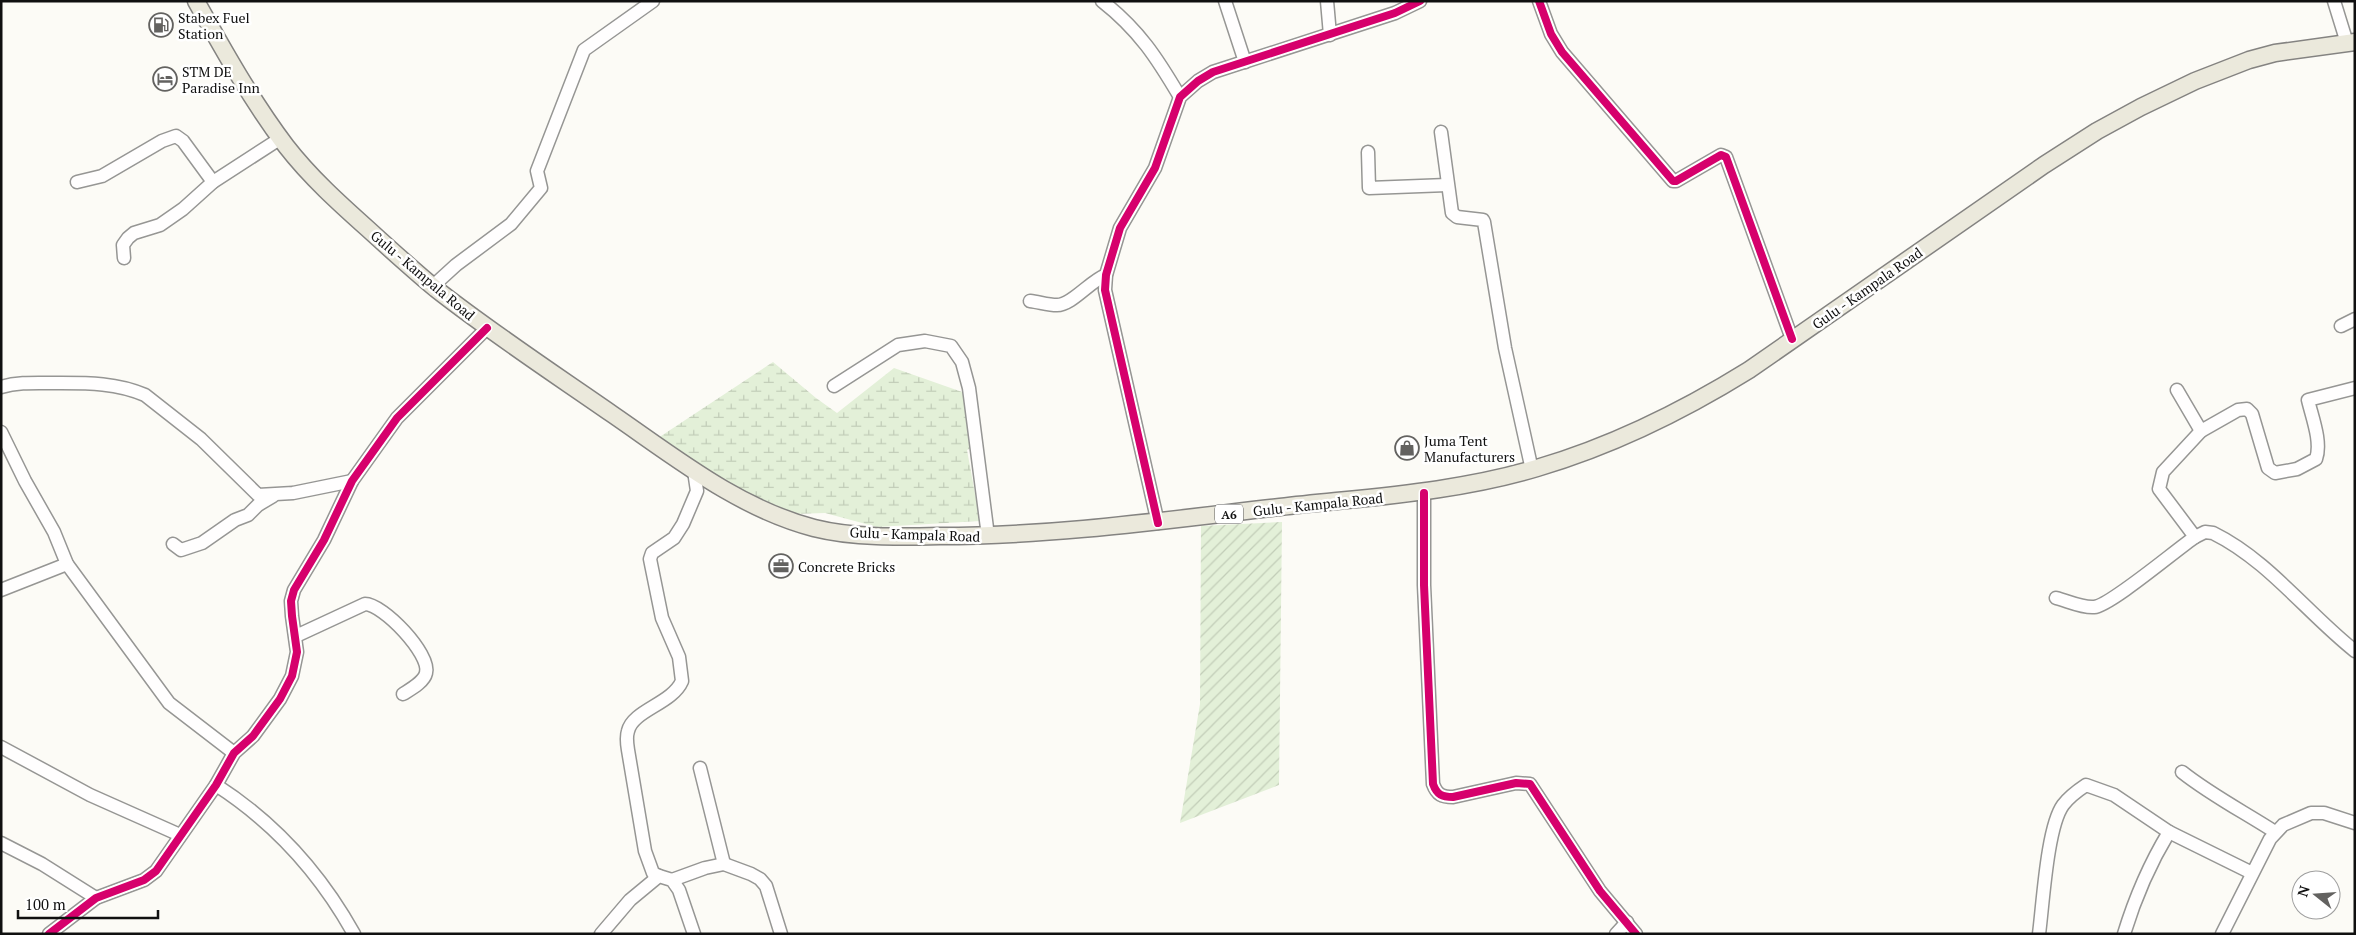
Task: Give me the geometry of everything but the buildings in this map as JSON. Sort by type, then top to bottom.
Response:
[{"type":"main road","name":"Gulu - Kampala Road","points":[[196,1],[233,67],[281,138],[335,199],[433,286],[487,328],[694,472],[742,501],[818,528],[868,535],[988,536],[1158,523],[1349,499],[1424,493],[1470,485],[1532,470],[1629,434],[1711,394],[1749,370],[2044,165],[2097,131],[2141,107],[2194,81],[2249,60],[2275,53],[2351,43]]},
{"type":"street","points":[[433,286],[456,265],[511,224],[541,188],[538,171],[584,50],[653,1]]},
{"type":"street","points":[[1102,1],[1120,15],[1156,56],[1180,97]]},
{"type":"street","points":[[1225,1],[1245,62]]},
{"type":"street","points":[[1327,1],[1330,35]]},
{"type":"street","points":[[1158,523],[1105,290],[1106,275],[1120,228],[1155,168],[1180,97],[1198,81],[1213,72],[1395,13],[1420,1]]},
{"type":"street","points":[[1539,1],[1551,34],[1566,58],[1673,181],[1722,155],[1726,157],[1792,339]]},
{"type":"street","points":[[2334,1],[2351,43]]},
{"type":"street","points":[[1441,132],[1452,214],[1457,217],[1482,220],[1484,222],[1505,348],[1532,470]]},
{"type":"street","points":[[77,182],[102,176],[162,141],[176,136],[183,141],[213,182]]},
{"type":"street","points":[[124,258],[123,245],[134,233],[160,225],[183,209],[213,182],[281,138]]},
{"type":"street","points":[[1368,152],[1369,188],[1447,185]]},
{"type":"street","points":[[1030,301],[1058,306],[1071,301],[1081,290],[1106,275]]},
{"type":"street","points":[[2341,326],[2355,319]]},
{"type":"street","points":[[49,934],[96,898],[149,877],[163,861],[216,785],[234,753],[253,736],[286,687],[296,660],[296,636],[291,601],[294,590],[324,540],[352,480],[397,418],[487,328]]},
{"type":"street","points":[[834,386],[898,345],[924,341],[951,346],[962,362],[969,388],[988,536]]},
{"type":"street","points":[[1,386],[24,383],[102,383],[136,391],[145,395],[201,439],[258,495],[275,495],[352,480]]},
{"type":"street","points":[[2196,537],[2159,489],[2162,472],[2201,431],[2238,410],[2247,409],[2252,414],[2270,471],[2275,473],[2297,469],[2308,465],[2316,459],[2318,454],[2315,428],[2308,400],[2355,388]]},
{"type":"street","points":[[2177,390],[2201,431]]},
{"type":"street","points":[[1,432],[25,481],[54,532],[67,564],[169,703],[234,753]]},
{"type":"street","points":[[694,472],[697,491],[683,524],[674,538],[652,553],[650,559],[662,618],[679,657],[682,681],[671,696],[632,724],[628,733],[628,750],[645,851],[653,873],[672,880],[705,868],[724,864],[760,879],[766,886],[781,934]]},
{"type":"street","points":[[1424,493],[1424,585],[1433,784],[1436,790],[1445,797],[1453,797],[1516,783],[1530,784],[1600,891],[1636,934]]},
{"type":"street","points":[[173,544],[181,550],[202,543],[235,520],[248,515],[258,504],[275,495]]},
{"type":"street","points":[[2056,598],[2088,608],[2097,607],[2141,578],[2196,537],[2205,532],[2213,533],[2275,576],[2311,614],[2355,651]]},
{"type":"street","points":[[1,590],[67,564]]},
{"type":"street","points":[[296,636],[365,604],[375,606],[401,629],[422,654],[427,667],[424,678],[403,694]]},
{"type":"street","points":[[1,747],[90,795],[180,835]]},
{"type":"street","points":[[700,768],[724,864]]},
{"type":"street","points":[[2182,772],[2201,787],[2217,794],[2275,832]]},
{"type":"street","points":[[216,785],[248,807],[291,845],[321,884],[354,934]]},
{"type":"street","points":[[2039,934],[2054,823],[2062,806],[2073,794],[2086,785],[2114,795],[2169,832],[2252,873]]},
{"type":"street","points":[[2222,934],[2252,873],[2275,832],[2295,818],[2311,813],[2324,814],[2355,823]]},
{"type":"street","points":[[2124,934],[2133,904],[2151,862],[2169,832]]},
{"type":"street","points":[[1,843],[42,864],[96,898]]},
{"type":"street","points":[[601,934],[630,900],[659,876]]},
{"type":"street","points":[[672,880],[679,890],[694,934]]},
{"type":"street","points":[[1616,934],[1627,922]]},
{"type":"green space","points":[[773,362],[837,413],[894,368],[965,393],[973,447],[967,450],[980,521],[877,527],[825,513],[793,514],[729,487],[655,440]]},
{"type":"green space","points":[[1282,522],[1279,785],[1180,823],[1200,704],[1201,526]]},
{"type":"cycle path","points":[[1158,523],[1105,290],[1106,275],[1120,228],[1155,168],[1180,97],[1198,81],[1213,72],[1395,13],[1420,1]]},
{"type":"cycle path","points":[[1539,1],[1551,34],[1562,52],[1673,181],[1721,155],[1726,157],[1792,339]]},
{"type":"cycle path","points":[[49,934],[96,898],[144,880],[156,871],[216,785],[234,753],[253,736],[280,699],[292,676],[297,652],[291,601],[294,590],[324,540],[352,481],[397,418],[487,328]]},
{"type":"cycle path","points":[[1424,493],[1424,585],[1433,784],[1436,791],[1440,795],[1453,797],[1516,783],[1530,784],[1600,891],[1636,934]]},
{"type":"place","name":"Stabex Fuel Station","points":[[161,25]]},
{"type":"place","name":"STM DE Paradise Inn","points":[[165,79]]},
{"type":"place","name":"Juma Tent Manufacturers","points":[[1407,448]]},
{"type":"place","name":"Concrete Bricks","points":[[781,566]]}]
